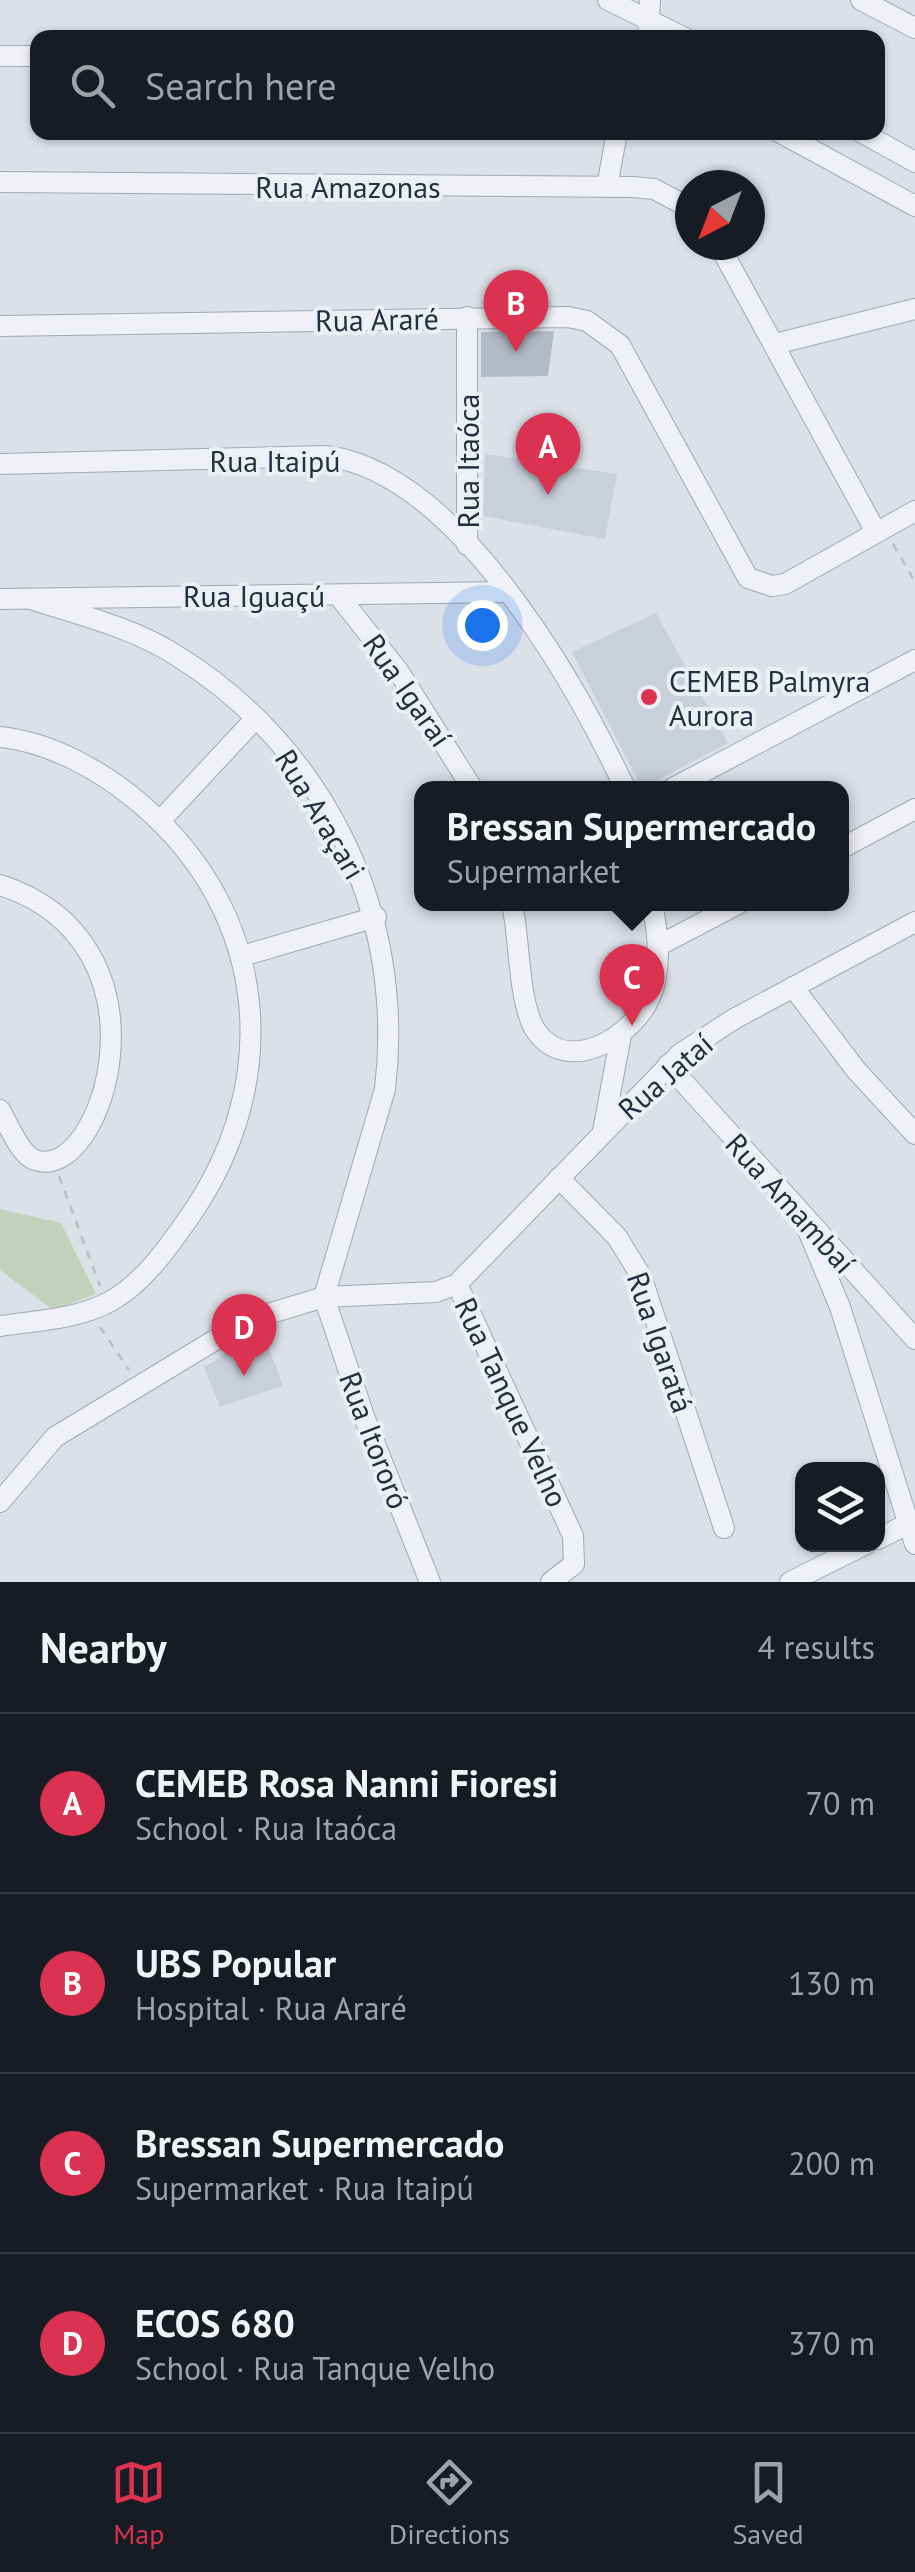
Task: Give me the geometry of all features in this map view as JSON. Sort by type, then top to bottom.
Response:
[{"type":"street","points":[[608,0],[649,19]]},
{"type":"street","points":[[862,0],[915,28]]},
{"type":"street","points":[[0,56],[30,56]]},
{"type":"street","points":[[607,187],[616,140]]},
{"type":"street","points":[[794,140],[915,206]]},
{"type":"street","points":[[876,140],[915,162]]},
{"type":"street","name":"Rua Amazonas","points":[[0,182],[607,187],[654,189],[675,200]]},
{"type":"street","points":[[727,260],[880,530],[915,512]]},
{"type":"street","points":[[774,344],[915,308]]},
{"type":"street","name":"Rua Araré","points":[[0,326],[568,317],[603,330],[632,364],[741,570],[760,584],[786,584],[880,530]]},
{"type":"street","name":"Rua Itaóca","points":[[467,318],[467,545]]},
{"type":"street","name":"Rua Itaipú","points":[[0,464],[326,456],[353,459],[396,481],[467,545],[507,592],[574,689],[621,781]]},
{"type":"street","name":"Rua Iguaçú","points":[[0,599],[507,592]]},
{"type":"street","name":"Rua Igaraí","points":[[338,595],[410,688],[468,781]]},
{"type":"street","points":[[132,596],[124,617],[132,633]]},
{"type":"street","name":"Rua Araçari","points":[[31,599],[132,633],[208,677],[256,718],[306,777],[347,848],[376,917],[389,1006],[385,1089],[324,1297]]},
{"type":"street","points":[[686,781],[915,660]]},
{"type":"street","points":[[160,821],[256,718]]},
{"type":"street","points":[[0,738],[89,767],[160,821],[192,854],[214,890],[242,956],[252,1059],[226,1158],[166,1250],[124,1292],[88,1310],[0,1326]]},
{"type":"street","points":[[849,844],[915,809]]},
{"type":"street","points":[[0,884],[40,904],[91,952],[107,987],[113,1044],[108,1079],[95,1113],[77,1141],[60,1156],[41,1162],[30,1158],[0,1110]]},
{"type":"street","points":[[513,911],[526,1000],[537,1032],[558,1049],[570,1050],[604,1045],[621,1035],[644,1010],[653,991],[658,946],[653,911]]},
{"type":"street","points":[[658,946],[725,911]]},
{"type":"street","points":[[242,956],[376,917]]},
{"type":"street","name":"Rua Jataí","points":[[457,1284],[668,1065],[734,1019],[915,922]]},
{"type":"street","points":[[793,987],[856,1070],[915,1134]]},
{"type":"street","points":[[603,1132],[621,1035]]},
{"type":"street","name":"Rua Amambaí","points":[[668,1065],[915,1340]]},
{"type":"street","name":"Rua Igaratá","points":[[559,1178],[617,1238],[641,1276],[724,1528]]},
{"type":"street","points":[[800,1212],[840,1307],[911,1534],[885,1538]]},
{"type":"street","name":"Rua Tanque Velho","points":[[0,1502],[55,1438],[248,1320],[324,1297],[436,1292],[457,1284],[573,1536],[574,1564],[551,1582]]},
{"type":"street","points":[[840,1307],[868,1290]]},
{"type":"street","name":"Rua Itororó","points":[[324,1297],[364,1419],[430,1582]]},
{"type":"street","points":[[790,1582],[850,1552]]},
{"type":"path","points":[[880,530],[915,582]]},
{"type":"path","points":[[56,1170],[102,1292]]},
{"type":"path","points":[[88,1310],[138,1384]]},
{"type":"shaded area","points":[[485,454],[617,474],[605,539],[483,516]]},
{"type":"shaded area","name":"CEMEB Palmyra Aurora","points":[[656,613],[728,743],[655,781],[638,781],[572,652]]},
{"type":"shaded area","points":[[263,1332],[283,1386],[220,1407],[204,1367]]},
{"type":"green space","points":[[0,1209],[61,1223],[96,1294],[53,1310],[0,1270]]},
{"type":"building","points":[[554,331],[548,376],[481,377],[481,332]]},
{"type":"place","name":"UBS Popular","points":[[516,352]]},
{"type":"place","name":"CEMEB Rosa Nanni Fioresi","points":[[548,495]]},
{"type":"place","name":"CEMEB Palmyra Aurora","points":[[649,697]]},
{"type":"place","name":"Bressan Supermercado","points":[[632,1026]]},
{"type":"place","name":"ECOS 680","points":[[244,1376]]}]
